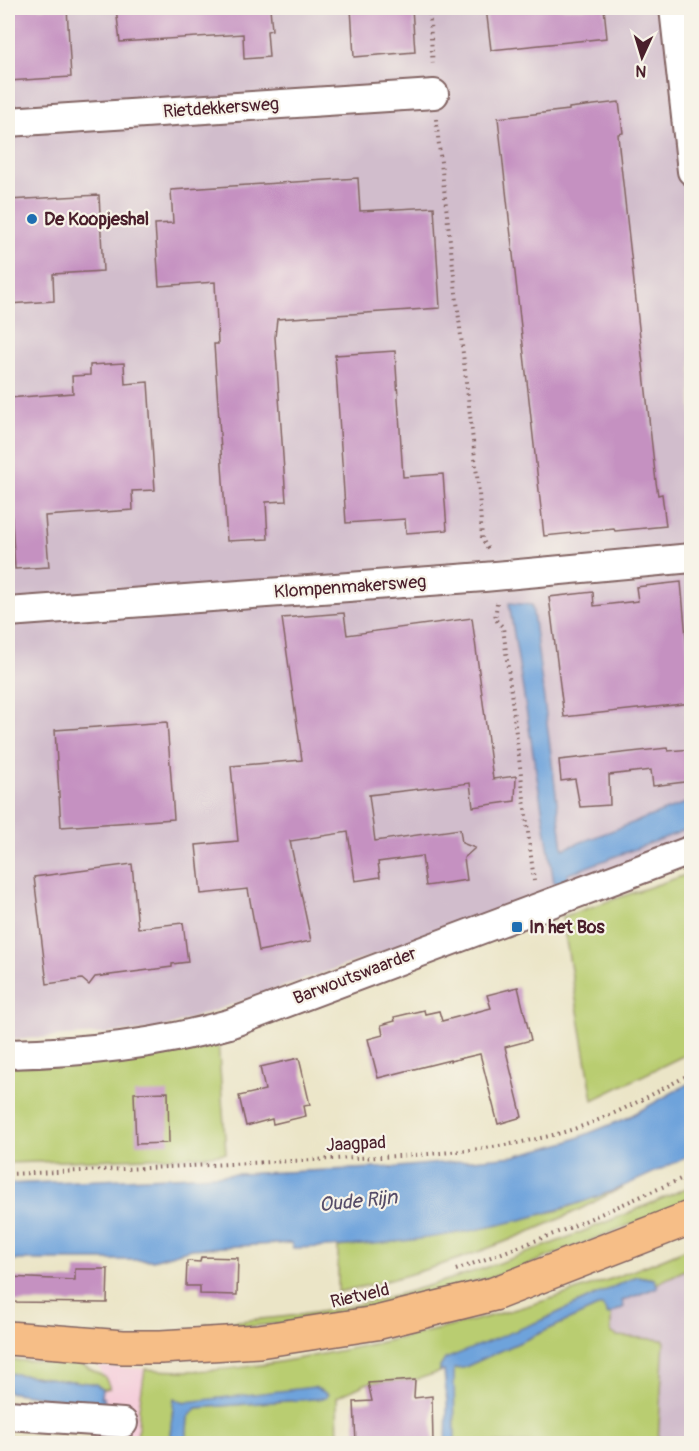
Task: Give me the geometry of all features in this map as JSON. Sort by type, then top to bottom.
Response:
[{"type":"main road","name":"Rietveld","points":[[8,1338],[123,1347],[161,1347],[259,1341],[376,1323],[494,1294],[692,1217]]},
{"type":"street","points":[[674,8],[692,171]]},
{"type":"street","name":"Rietdekkersweg","points":[[8,122],[434,94]]},
{"type":"street","name":"Klompenmakersweg","points":[[8,612],[484,577],[692,558]]},
{"type":"street","name":"Barwoutswaarder","points":[[8,1054],[49,1053],[147,1043],[187,1036],[229,1024],[692,850]]},
{"type":"street","points":[[8,1415],[123,1423]]},
{"type":"path","points":[[429,8],[439,147],[478,482],[482,539],[489,550],[484,577],[497,602],[495,619],[503,627],[531,865],[542,906]]},
{"type":"path","name":"Jaagpad","points":[[8,1174],[388,1156],[510,1145],[590,1123],[692,1073]]},
{"type":"path","points":[[453,1272],[564,1230],[692,1174]]},
{"type":"shaded area","points":[[8,8],[691,8],[691,846],[158,1030],[8,1040]]},
{"type":"shaded area","points":[[691,1267],[691,1443],[658,1443],[664,1340],[617,1336],[611,1333],[611,1313],[624,1307],[621,1302],[657,1287],[656,1284]]},
{"type":"shaded area","points":[[98,1366],[145,1369],[137,1443],[93,1444],[97,1406],[105,1406],[101,1398],[102,1390],[110,1388]]},
{"type":"green space","points":[[691,873],[691,1052],[593,1100],[562,917]]},
{"type":"green space","points":[[218,1041],[226,1153],[203,1156],[8,1163],[8,1065]]},
{"type":"green space","points":[[691,1186],[691,1201],[507,1273],[392,1304],[306,1320],[211,1331],[206,1324],[326,1311],[407,1292],[531,1252]]},
{"type":"green space","points":[[623,1187],[557,1220],[477,1252],[422,1271],[338,1292],[338,1247],[458,1233],[560,1210]]},
{"type":"green space","points":[[691,1247],[691,1267],[656,1284],[654,1279],[637,1276],[440,1367],[440,1372],[415,1380],[368,1383],[337,1397],[338,1443],[186,1443],[188,1418],[196,1408],[326,1398],[186,1402],[174,1399],[169,1443],[137,1444],[139,1408],[145,1369],[196,1371],[247,1367],[392,1340],[479,1319],[565,1294],[608,1280]]},
{"type":"green space","points":[[602,1305],[608,1314],[611,1313],[611,1333],[617,1336],[664,1340],[658,1443],[455,1443],[454,1369],[463,1368]]},
{"type":"green space","points":[[8,1360],[79,1363],[105,1377],[110,1388],[102,1390],[96,1384],[8,1373]]},
{"type":"water","points":[[509,603],[532,605],[563,849],[691,801],[691,828],[568,874],[566,882],[554,883]]},
{"type":"water","name":"Oude Rijn","points":[[691,1082],[691,1155],[611,1191],[577,1204],[528,1218],[461,1233],[360,1245],[293,1248],[291,1243],[191,1249],[153,1260],[8,1260],[8,1184],[398,1167],[514,1156],[567,1142],[627,1118]]},
{"type":"water","points":[[637,1276],[654,1279],[658,1287],[622,1301],[624,1307],[608,1315],[602,1305],[463,1368],[454,1369],[455,1443],[446,1443],[447,1403],[444,1371],[440,1372],[445,1359],[542,1320]]},
{"type":"water","points":[[8,1373],[96,1384],[102,1389],[101,1397],[104,1398],[105,1406],[8,1392]]},
{"type":"water","points":[[314,1387],[328,1394],[326,1398],[196,1408],[188,1418],[186,1443],[169,1443],[174,1399],[186,1402]]},
{"type":"building","points":[[8,8],[67,8],[71,77],[8,81]]},
{"type":"building","points":[[116,8],[270,8],[272,30],[267,31],[269,57],[244,59],[243,34],[120,42]]},
{"type":"building","points":[[351,8],[412,8],[415,52],[354,57]]},
{"type":"building","points":[[486,8],[604,8],[607,38],[491,50]]},
{"type":"building","points":[[619,102],[623,133],[618,134],[619,147],[656,482],[658,495],[662,494],[666,526],[544,536],[498,118]]},
{"type":"building","points":[[358,178],[360,211],[434,207],[440,308],[277,319],[275,337],[286,501],[266,502],[268,539],[227,541],[214,344],[218,344],[215,282],[159,286],[155,224],[173,223],[171,190]]},
{"type":"building","points":[[99,195],[103,271],[53,274],[54,301],[8,304],[8,200]]},
{"type":"building","points":[[395,351],[403,477],[443,474],[447,530],[406,533],[405,519],[346,523],[335,355]]},
{"type":"building","points":[[124,363],[125,384],[148,382],[155,490],[132,491],[133,510],[45,516],[49,567],[15,569],[8,458],[8,398],[73,393],[72,376],[90,375],[90,365]]},
{"type":"building","points":[[681,582],[692,703],[564,717],[549,597],[593,592],[594,606],[638,601],[636,587]]},
{"type":"building","points":[[344,613],[347,635],[472,618],[493,779],[516,776],[515,801],[473,807],[470,783],[369,795],[375,841],[460,829],[462,843],[475,848],[464,858],[467,880],[426,886],[422,856],[378,862],[380,877],[355,881],[348,832],[290,841],[311,941],[259,951],[248,889],[201,894],[196,845],[238,841],[231,766],[302,760],[282,618]]},
{"type":"building","points":[[167,722],[174,819],[61,827],[55,730]]},
{"type":"building","points":[[667,748],[668,751],[692,749],[692,781],[653,786],[651,770],[609,775],[610,805],[580,807],[575,779],[561,781],[559,760]]},
{"type":"building","points":[[132,864],[138,928],[183,923],[188,962],[172,964],[172,967],[95,977],[89,985],[82,979],[47,984],[34,877]]},
{"type":"building","points":[[518,987],[531,1040],[505,1047],[522,1117],[498,1124],[480,1054],[378,1078],[368,1039],[383,1035],[381,1025],[395,1021],[394,1017],[424,1010],[425,1014],[439,1011],[442,1021],[491,1008],[487,995]]},
{"type":"building","points":[[299,1058],[310,1105],[304,1106],[306,1116],[273,1124],[272,1119],[246,1126],[239,1096],[265,1090],[260,1067]]},
{"type":"building","points":[[168,1092],[169,1143],[136,1144],[134,1093]]},
{"type":"building","points":[[201,1257],[238,1258],[237,1295],[200,1294],[200,1286],[186,1286],[187,1261],[200,1262]]},
{"type":"building","points":[[75,1269],[108,1269],[107,1303],[8,1302],[8,1277],[75,1280]]},
{"type":"building","points":[[415,1380],[414,1398],[432,1396],[433,1443],[356,1443],[354,1402],[372,1401],[368,1383]]},
{"type":"place","name":"De Koopjeshal","points":[[32,219]]},
{"type":"place","name":"In het Bos","points":[[517,927]]}]
